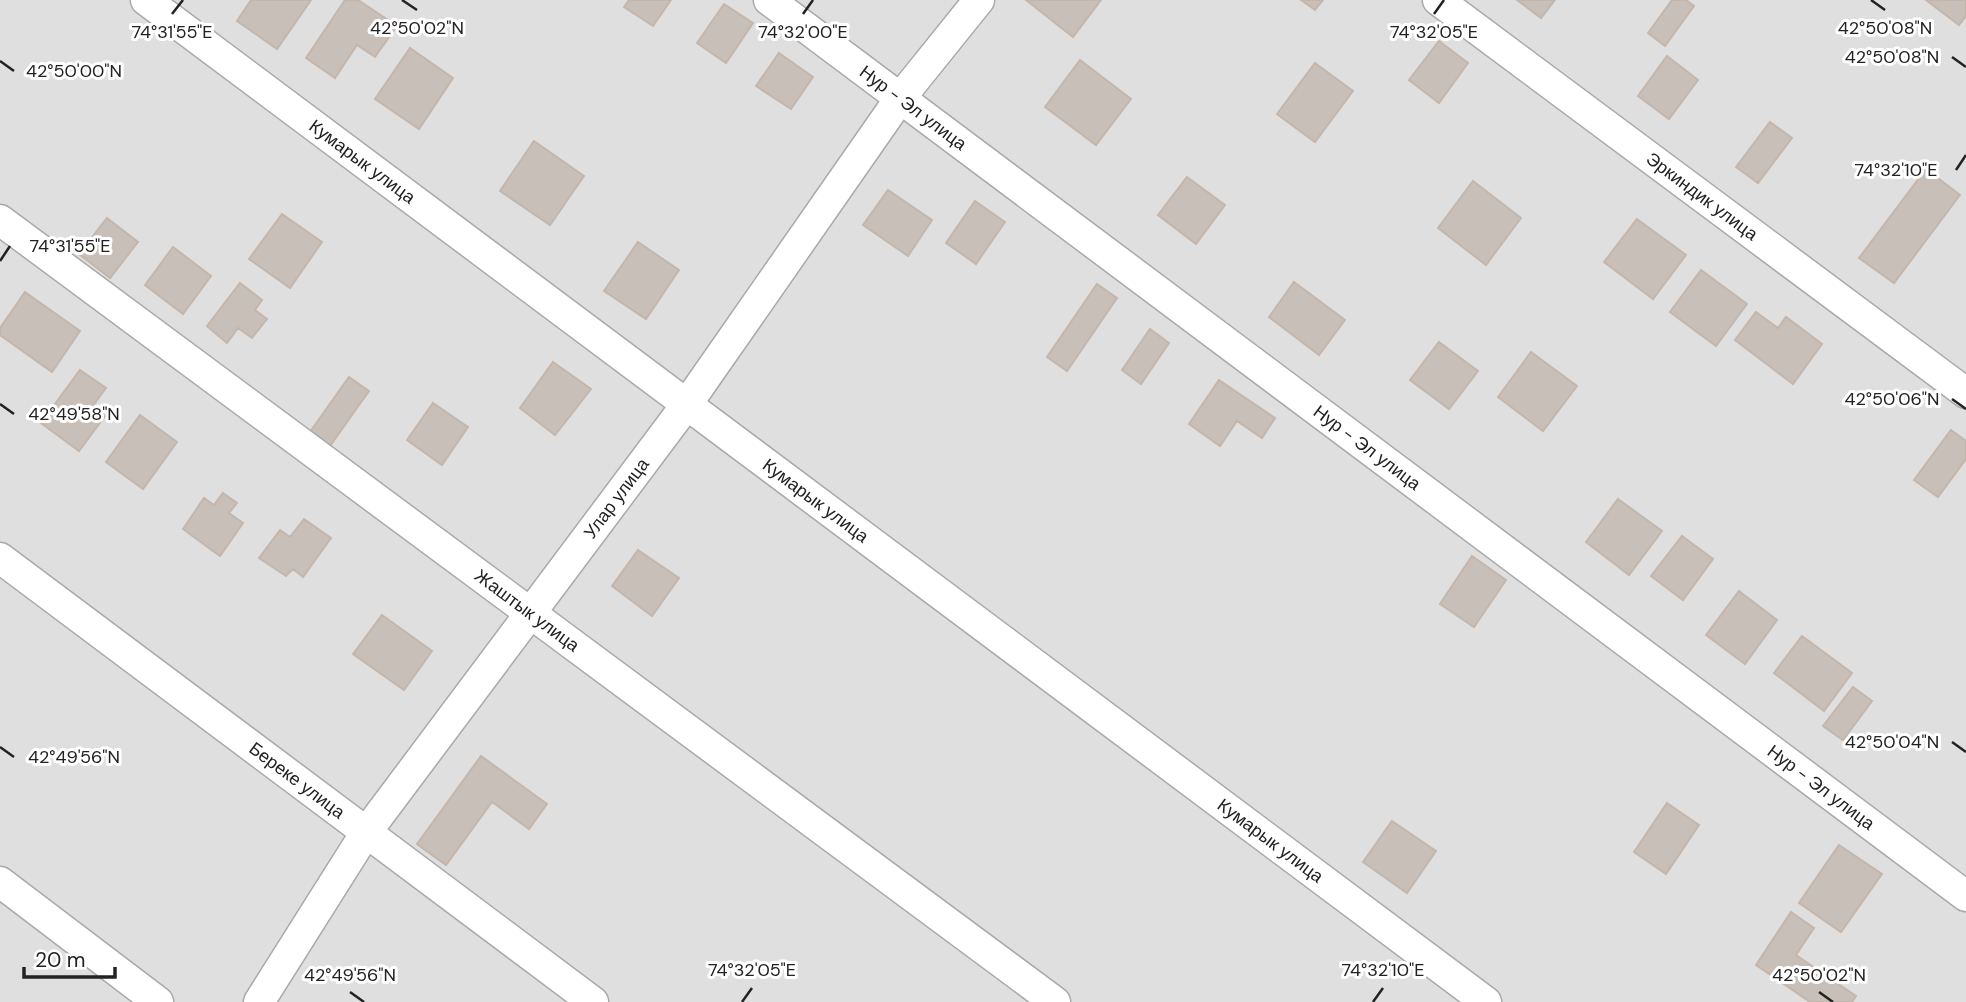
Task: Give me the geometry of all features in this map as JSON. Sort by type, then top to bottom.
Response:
[{"type":"street","name":"Кумарык улица","points":[[146,0],[1486,1002]]},
{"type":"street","name":"Нур - Эл улица","points":[[769,0],[1966,896]]},
{"type":"street","name":"Улар улица","points":[[259,1002],[365,834],[687,404],[901,97],[979,0]]},
{"type":"street","name":"Эркиндик улица","points":[[1438,0],[1966,393]]},
{"type":"street","name":"Жаштык улица","points":[[0,220],[1055,1002]]},
{"type":"street","name":"Береке улица","points":[[0,558],[365,834],[593,1002]]},
{"type":"street","points":[[0,882],[158,1002]]},
{"type":"shaded area","points":[[0,0],[1966,0],[1966,1002],[0,1002]]},
{"type":"building","points":[[251,0],[311,0],[277,49],[237,21]]},
{"type":"building","points":[[345,0],[358,0],[397,26],[375,57],[357,45],[335,78],[306,58]]},
{"type":"building","points":[[629,0],[671,0],[653,26],[624,7]]},
{"type":"building","points":[[1026,0],[1101,0],[1073,37]]},
{"type":"building","points":[[1301,0],[1323,0],[1315,10]]},
{"type":"building","points":[[1517,0],[1555,0],[1541,18]]},
{"type":"building","points":[[1672,0],[1686,0],[1694,6],[1665,46],[1648,33]]},
{"type":"building","points":[[1926,0],[1966,0],[1966,16],[1959,25]]},
{"type":"building","points":[[724,4],[753,23],[726,63],[697,43]]},
{"type":"building","points":[[1439,41],[1468,63],[1439,103],[1409,80]]},
{"type":"building","points":[[410,48],[453,78],[419,129],[375,99]]},
{"type":"building","points":[[779,53],[813,77],[791,109],[756,86]]},
{"type":"building","points":[[1667,56],[1698,80],[1669,119],[1638,96]]},
{"type":"building","points":[[1080,60],[1131,99],[1096,145],[1045,107]]},
{"type":"building","points":[[1315,63],[1353,91],[1315,142],[1277,114]]},
{"type":"building","points":[[1770,122],[1792,138],[1758,183],[1736,167]]},
{"type":"building","points":[[534,141],[584,176],[550,225],[500,191]]},
{"type":"building","points":[[1926,169],[1960,195],[1894,283],[1859,258]]},
{"type":"building","points":[[1187,177],[1225,205],[1196,244],[1158,215]]},
{"type":"building","points":[[1473,181],[1521,218],[1486,265],[1438,228]]},
{"type":"building","points":[[888,190],[932,220],[908,256],[863,225]]},
{"type":"building","points":[[975,201],[1005,222],[976,264],[946,243]]},
{"type":"building","points":[[282,214],[322,242],[290,288],[249,259]]},
{"type":"building","points":[[107,218],[138,242],[110,278],[79,254]]},
{"type":"building","points":[[1637,219],[1686,255],[1653,299],[1604,262]]},
{"type":"building","points":[[638,242],[679,270],[646,319],[604,291]]},
{"type":"building","points":[[173,247],[211,276],[183,314],[145,285]]},
{"type":"building","points":[[1701,270],[1747,304],[1716,346],[1670,312]]},
{"type":"building","points":[[1294,282],[1345,320],[1319,355],[1269,317]]},
{"type":"building","points":[[240,283],[262,300],[255,310],[267,319],[252,338],[238,328],[227,343],[207,326]]},
{"type":"building","points":[[1097,284],[1117,298],[1067,371],[1047,357]]},
{"type":"building","points":[[25,292],[80,331],[52,372],[0,335],[0,328]]},
{"type":"building","points":[[1756,312],[1778,328],[1786,317],[1822,344],[1793,384],[1735,340]]},
{"type":"building","points":[[1150,329],[1169,343],[1141,384],[1122,370]]},
{"type":"building","points":[[1439,342],[1478,371],[1449,409],[1410,380]]},
{"type":"building","points":[[1531,352],[1577,386],[1543,431],[1498,397]]},
{"type":"building","points":[[553,362],[591,389],[555,435],[520,408]]},
{"type":"building","points":[[80,370],[106,388],[92,407],[105,416],[79,451],[41,423]]},
{"type":"building","points":[[349,377],[369,391],[325,453],[305,439]]},
{"type":"building","points":[[1219,380],[1275,418],[1262,438],[1237,421],[1220,446],[1189,424]]},
{"type":"building","points":[[433,403],[468,427],[442,465],[407,440]]},
{"type":"building","points":[[140,415],[177,442],[143,489],[106,462]]},
{"type":"building","points":[[1951,430],[1966,441],[1966,459],[1938,497],[1914,480]]},
{"type":"building","points":[[223,493],[237,503],[229,513],[243,523],[220,556],[183,529],[204,498],[214,505]]},
{"type":"building","points":[[1618,499],[1662,531],[1629,575],[1586,542]]},
{"type":"building","points":[[304,519],[331,538],[303,577],[293,569],[286,576],[259,558],[280,530],[290,537]]},
{"type":"building","points":[[1682,536],[1713,559],[1683,600],[1651,576]]},
{"type":"building","points":[[638,550],[679,578],[652,616],[612,586]]},
{"type":"building","points":[[1472,556],[1506,580],[1474,627],[1440,604]]},
{"type":"building","points":[[1739,591],[1777,620],[1745,664],[1706,635]]},
{"type":"building","points":[[382,615],[432,651],[404,690],[353,654]]},
{"type":"building","points":[[1802,636],[1852,673],[1824,711],[1774,673]]},
{"type":"building","points":[[1853,687],[1872,701],[1843,740],[1823,726]]},
{"type":"building","points":[[481,756],[547,804],[529,829],[492,802],[446,865],[417,844]]},
{"type":"building","points":[[1667,803],[1699,825],[1666,874],[1634,852]]},
{"type":"building","points":[[1392,821],[1436,851],[1407,893],[1363,862]]},
{"type":"building","points":[[1839,845],[1882,874],[1841,932],[1799,903]]},
{"type":"building","points":[[1791,912],[1814,928],[1796,955],[1856,996],[1852,1002],[1810,1002],[1756,965]]}]
